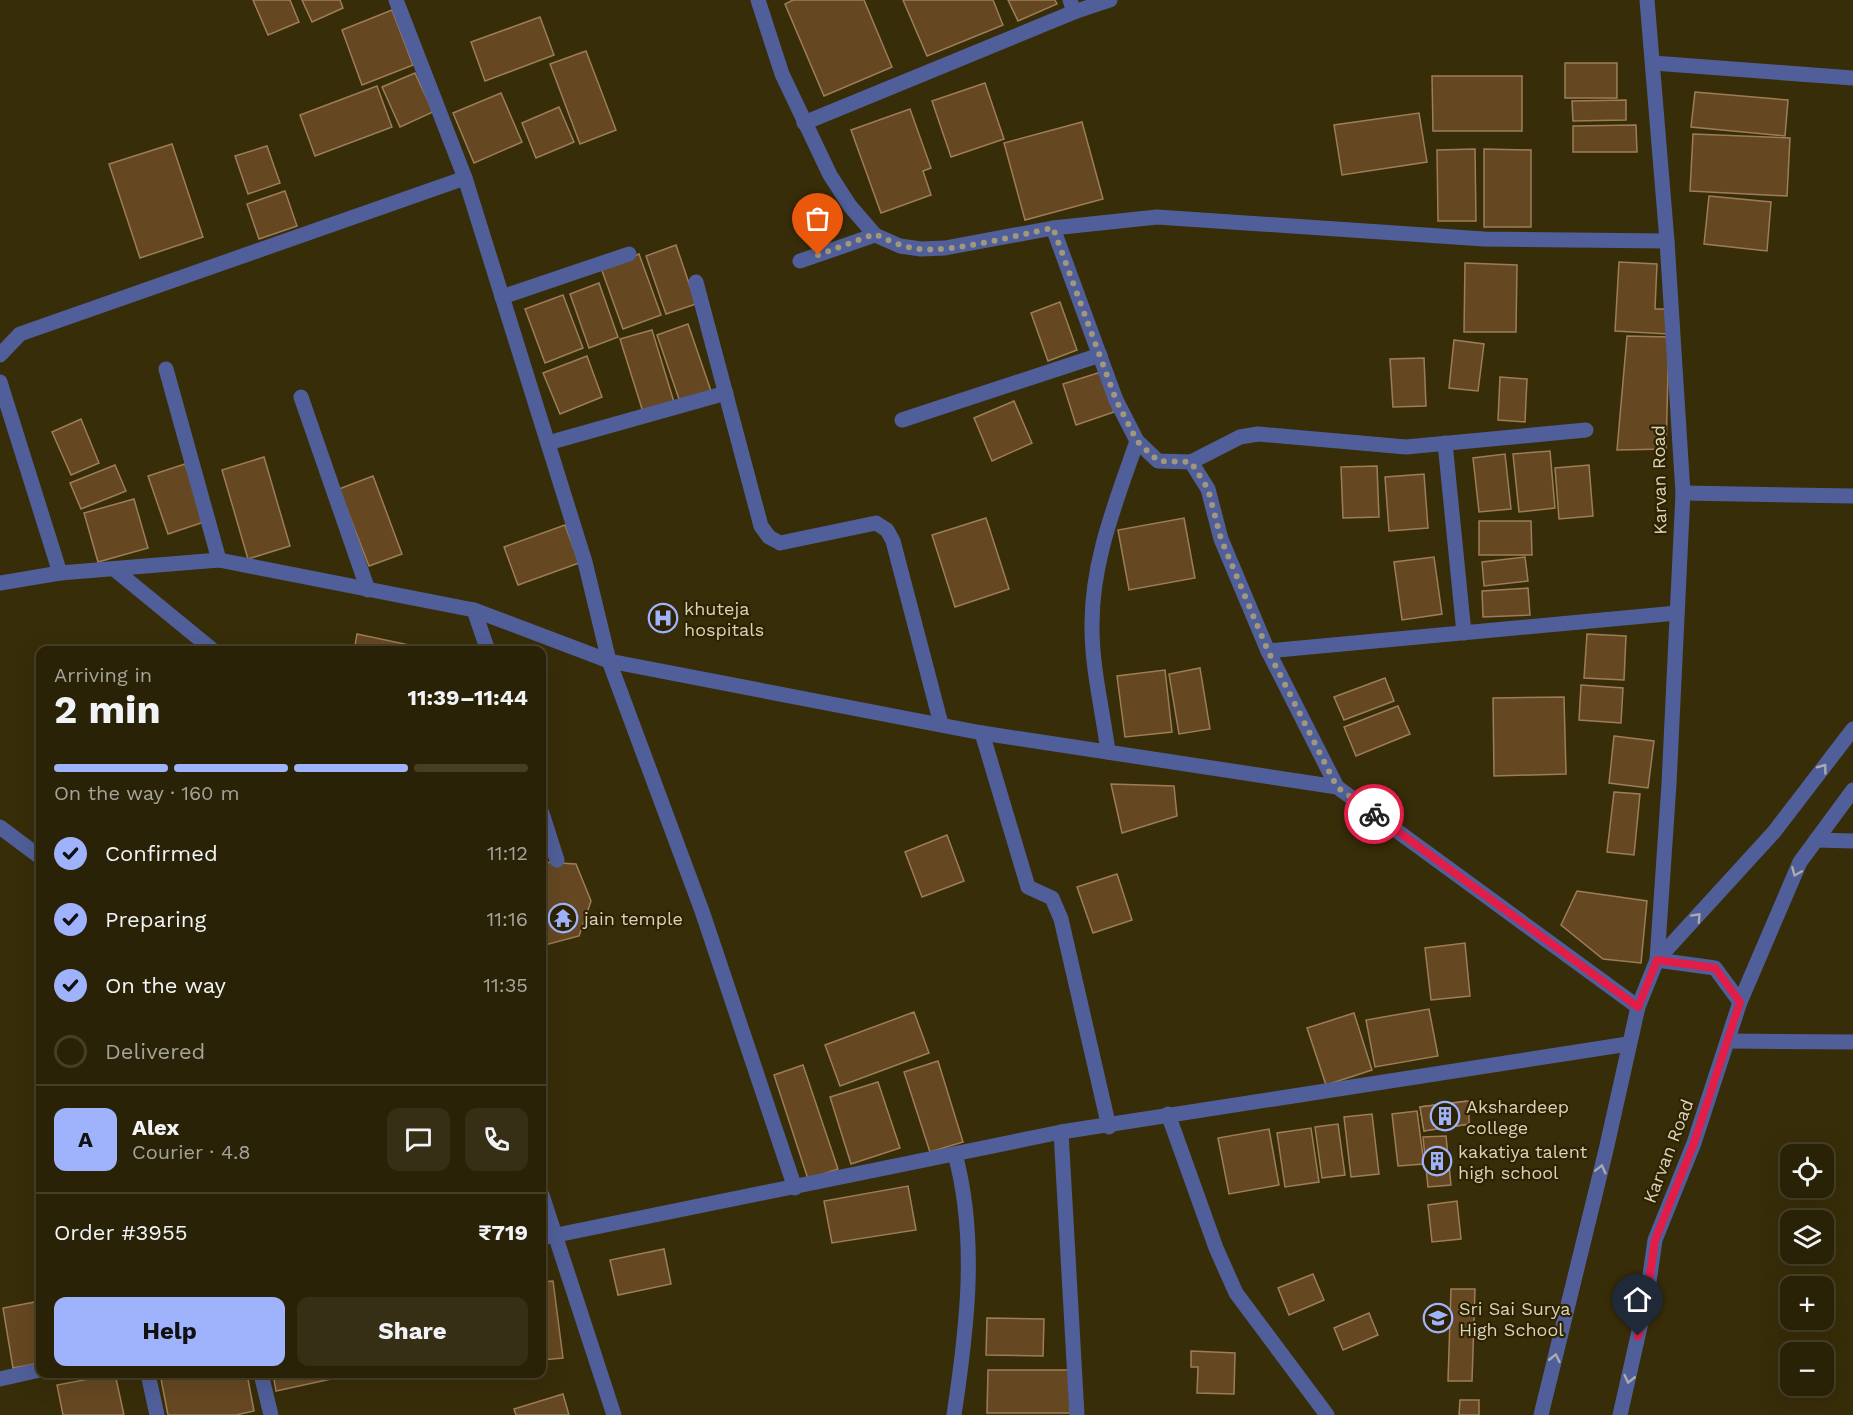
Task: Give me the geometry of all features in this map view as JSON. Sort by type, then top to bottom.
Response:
[{"type":"street","points":[[396,0],[465,178],[585,562],[609,661],[702,911],[795,1188]]},
{"type":"street","points":[[758,0],[782,74],[835,183],[850,206],[875,234],[900,246],[921,249],[945,248],[1053,228],[1157,217],[1484,239],[1667,241]]},
{"type":"street","points":[[804,123],[1072,6],[1110,0]]},
{"type":"street","name":"Karvan Road","points":[[1541,1415],[1606,1150],[1628,1044],[1638,1007],[1657,960],[1683,493],[1667,241],[1647,0]]},
{"type":"street","points":[[1653,63],[1853,78]]},
{"type":"street","points":[[0,355],[20,334],[465,178]]},
{"type":"street","points":[[1053,228],[1116,400],[1137,441],[1158,461],[1191,462],[1240,437],[1258,434],[1406,447],[1586,430]]},
{"type":"street","points":[[800,261],[875,234]]},
{"type":"street","points":[[502,297],[629,254]]},
{"type":"street","points":[[696,282],[761,526],[769,537],[780,543],[802,541],[876,523],[887,530],[893,541],[940,724]]},
{"type":"street","points":[[902,420],[1100,355]]},
{"type":"street","points":[[166,369],[219,560]]},
{"type":"street","points":[[0,382],[60,573]]},
{"type":"street","points":[[548,443],[726,393]]},
{"type":"street","points":[[301,397],[368,590]]},
{"type":"street","points":[[1108,752],[1092,630],[1093,594],[1101,546],[1137,441]]},
{"type":"street","points":[[1445,443],[1464,633]]},
{"type":"street","points":[[1191,462],[1208,489],[1221,539],[1268,651],[1337,787],[1638,1007]]},
{"type":"street","points":[[1683,493],[1853,495]]},
{"type":"street","points":[[0,583],[60,573],[219,560],[474,610],[609,661],[982,733],[1337,787]]},
{"type":"street","points":[[114,569],[208,646]]},
{"type":"street","points":[[474,610],[486,646]]},
{"type":"street","points":[[1268,651],[1677,613]]},
{"type":"street","points":[[1657,960],[1774,832],[1853,729]]},
{"type":"street","points":[[982,733],[1028,887],[1052,898],[1061,919],[1109,1127]]},
{"type":"street","name":"Karvan Road","points":[[1620,1415],[1647,1296],[1655,1240],[1694,1143],[1740,1002],[1800,862],[1853,790]]},
{"type":"street","points":[[546,826],[557,860]]},
{"type":"street","points":[[0,827],[36,854]]},
{"type":"street","points":[[1816,840],[1853,842]]},
{"type":"street","points":[[1657,960],[1715,968],[1740,1002]]},
{"type":"street","points":[[1729,1041],[1853,1041]]},
{"type":"street","points":[[614,1415],[547,1237],[1061,1132],[1109,1127],[1168,1114],[1628,1044]]},
{"type":"street","points":[[1168,1114],[1216,1248],[1236,1293],[1327,1415]]},
{"type":"street","points":[[1061,1132],[1077,1415]]},
{"type":"street","points":[[954,1415],[968,1302],[967,1218],[955,1154]]},
{"type":"street","points":[[0,1379],[36,1371]]},
{"type":"street","points":[[149,1378],[157,1415]]},
{"type":"street","points":[[262,1378],[271,1415]]},
{"type":"building","points":[[253,0],[290,0],[299,22],[268,35]]},
{"type":"building","points":[[302,0],[340,0],[343,8],[312,22]]},
{"type":"building","points":[[793,0],[864,0],[892,67],[824,96],[785,4]]},
{"type":"building","points":[[903,0],[993,0],[1003,25],[927,56]]},
{"type":"building","points":[[1008,0],[1055,0],[1057,4],[1018,21]]},
{"type":"building","points":[[392,10],[413,65],[362,85],[342,30]]},
{"type":"building","points":[[540,17],[554,55],[485,81],[471,42]]},
{"type":"building","points":[[586,51],[616,130],[580,144],[550,64]]},
{"type":"building","points":[[1565,63],[1617,63],[1617,98],[1565,98]]},
{"type":"building","points":[[415,73],[433,112],[400,127],[382,87]]},
{"type":"building","points":[[1432,76],[1522,76],[1522,131],[1433,131]]},
{"type":"building","points":[[985,83],[1004,139],[951,157],[932,101]]},
{"type":"building","points":[[377,86],[392,127],[315,156],[300,115]]},
{"type":"building","points":[[1695,92],[1788,100],[1785,136],[1691,127]]},
{"type":"building","points":[[501,93],[522,142],[474,163],[453,113]]},
{"type":"building","points":[[1626,100],[1626,120],[1573,121],[1572,101]]},
{"type":"building","points":[[559,107],[574,142],[536,158],[522,123]]},
{"type":"building","points":[[910,109],[931,168],[923,171],[931,195],[881,213],[851,130]]},
{"type":"building","points":[[1419,113],[1427,162],[1342,175],[1334,125]]},
{"type":"building","points":[[1082,122],[1103,199],[1025,220],[1004,143]]},
{"type":"building","points":[[1636,125],[1637,152],[1573,152],[1573,126]]},
{"type":"building","points":[[1693,134],[1790,138],[1787,196],[1690,191]]},
{"type":"building","points":[[172,144],[203,237],[140,258],[109,164]]},
{"type":"building","points":[[267,146],[280,183],[248,194],[235,156]]},
{"type":"building","points":[[1475,149],[1476,221],[1438,221],[1437,150]]},
{"type":"building","points":[[1484,149],[1531,150],[1531,227],[1484,227]]},
{"type":"building","points":[[285,191],[297,226],[259,239],[247,204]]},
{"type":"building","points":[[1709,196],[1771,202],[1767,251],[1704,244]]},
{"type":"building","points":[[676,245],[696,304],[666,314],[646,256]]},
{"type":"building","points":[[639,254],[661,315],[623,329],[601,268]]},
{"type":"building","points":[[1619,262],[1657,264],[1655,309],[1669,309],[1668,334],[1615,331]]},
{"type":"building","points":[[1465,263],[1517,265],[1516,332],[1464,332]]},
{"type":"building","points":[[599,283],[618,337],[589,348],[570,294]]},
{"type":"building","points":[[563,295],[583,348],[545,363],[525,309]]},
{"type":"building","points":[[1060,302],[1077,350],[1048,361],[1031,313]]},
{"type":"building","points":[[688,324],[711,391],[680,402],[657,335]]},
{"type":"building","points":[[652,330],[674,402],[643,412],[620,339]]},
{"type":"building","points":[[1627,336],[1669,337],[1666,449],[1617,450]]},
{"type":"building","points":[[1454,340],[1484,344],[1478,391],[1449,388]]},
{"type":"building","points":[[587,356],[602,397],[560,414],[543,373]]},
{"type":"building","points":[[1424,358],[1426,406],[1393,407],[1390,359]]},
{"type":"building","points":[[1101,372],[1114,412],[1076,425],[1063,384]]},
{"type":"building","points":[[1500,377],[1527,379],[1525,422],[1498,420]]},
{"type":"building","points":[[1014,401],[1032,443],[992,461],[974,418]]},
{"type":"building","points":[[81,419],[99,463],[71,475],[52,432]]},
{"type":"building","points":[[1550,451],[1555,508],[1519,512],[1513,454]]},
{"type":"building","points":[[1505,454],[1511,509],[1479,512],[1473,458]]},
{"type":"building","points":[[264,457],[290,546],[248,559],[222,470]]},
{"type":"building","points":[[185,464],[204,522],[168,534],[148,476]]},
{"type":"building","points":[[115,465],[126,491],[81,509],[70,483]]},
{"type":"building","points":[[1589,465],[1593,516],[1559,519],[1555,468]]},
{"type":"building","points":[[1377,466],[1379,517],[1343,518],[1341,467]]},
{"type":"building","points":[[1424,474],[1428,528],[1389,531],[1385,477]]},
{"type":"building","points":[[373,476],[402,554],[369,566],[339,489]]},
{"type":"building","points":[[134,499],[148,548],[98,562],[84,513]]},
{"type":"building","points":[[986,518],[1009,589],[955,607],[932,535]]},
{"type":"building","points":[[1184,518],[1195,578],[1129,590],[1118,530]]},
{"type":"building","points":[[1479,521],[1531,521],[1532,555],[1479,555]]},
{"type":"building","points":[[565,525],[579,563],[518,585],[504,547]]},
{"type":"building","points":[[1434,557],[1442,614],[1402,620],[1394,562]]},
{"type":"building","points":[[1525,557],[1528,581],[1484,586],[1482,562]]},
{"type":"building","points":[[1528,588],[1530,615],[1483,617],[1482,591]]},
{"type":"building","points":[[357,634],[414,646],[355,646]]},
{"type":"building","points":[[1587,634],[1626,636],[1624,680],[1584,678]]},
{"type":"building","points":[[1200,668],[1210,729],[1179,734],[1169,674]]},
{"type":"building","points":[[1165,670],[1172,732],[1125,737],[1117,676]]},
{"type":"building","points":[[1385,678],[1394,701],[1344,720],[1334,697]]},
{"type":"building","points":[[1581,685],[1623,688],[1621,723],[1579,720]]},
{"type":"building","points":[[1564,697],[1566,774],[1494,776],[1493,698]]},
{"type":"building","points":[[1398,706],[1410,734],[1356,756],[1344,727]]},
{"type":"building","points":[[1614,736],[1654,741],[1648,788],[1609,783]]},
{"type":"building","points":[[1111,784],[1174,786],[1177,816],[1122,833]]},
{"type":"building","points":[[1614,792],[1640,794],[1634,855],[1607,852]]},
{"type":"building","points":[[947,835],[964,881],[922,897],[905,852]]},
{"type":"building","name":"jain temple","points":[[546,862],[576,864],[591,901],[579,936],[546,945]]},
{"type":"building","points":[[1117,874],[1132,920],[1093,933],[1077,887]]},
{"type":"building","points":[[1577,891],[1647,901],[1641,963],[1603,959],[1561,925]]},
{"type":"building","points":[[1465,943],[1470,996],[1431,1000],[1425,948]]},
{"type":"building","points":[[1429,1009],[1438,1056],[1375,1067],[1366,1020]]},
{"type":"building","points":[[914,1012],[929,1053],[840,1086],[825,1045]]},
{"type":"building","points":[[1354,1013],[1372,1070],[1326,1085],[1307,1028]]},
{"type":"building","points":[[938,1061],[963,1142],[930,1152],[904,1072]]},
{"type":"building","points":[[803,1065],[838,1169],[808,1179],[774,1075]]},
{"type":"building","points":[[878,1082],[900,1148],[851,1164],[830,1097]]},
{"type":"building","name":"Akshardeep college","points":[[1466,1101],[1469,1124],[1424,1131],[1420,1107]]},
{"type":"building","name":"Akshardeep college","points":[[1469,1101],[1469,1124],[1424,1131],[1420,1107]]},
{"type":"building","points":[[1417,1111],[1424,1164],[1398,1166],[1392,1114]]},
{"type":"building","points":[[1372,1114],[1379,1174],[1351,1177],[1344,1117]]},
{"type":"building","points":[[1338,1124],[1345,1175],[1322,1178],[1315,1127]]},
{"type":"building","points":[[1311,1128],[1319,1182],[1285,1187],[1277,1133]]},
{"type":"building","points":[[1269,1129],[1279,1185],[1229,1194],[1218,1138]]},
{"type":"building","name":"kakatiya talent high school","points":[[1446,1136],[1451,1185],[1428,1187],[1423,1137]]},
{"type":"building","points":[[908,1186],[916,1230],[832,1243],[824,1201]]},
{"type":"building","points":[[1457,1201],[1461,1239],[1432,1242],[1428,1205]]},
{"type":"building","points":[[664,1249],[671,1284],[618,1295],[610,1260]]},
{"type":"building","points":[[1313,1274],[1324,1300],[1289,1315],[1278,1288]]},
{"type":"building","points":[[553,1281],[563,1358],[546,1360],[546,1282]]},
{"type":"building","points":[[1451,1289],[1475,1289],[1472,1381],[1448,1381]]},
{"type":"building","points":[[36,1302],[36,1364],[13,1368],[3,1308]]},
{"type":"building","points":[[1369,1313],[1378,1335],[1343,1350],[1334,1328]]},
{"type":"building","points":[[987,1318],[1044,1319],[1043,1356],[986,1355]]},
{"type":"building","points":[[1191,1351],[1235,1353],[1234,1394],[1197,1393],[1198,1367],[1191,1367]]},
{"type":"building","points":[[988,1370],[1071,1370],[1070,1413],[987,1413]]},
{"type":"building","points":[[94,1378],[116,1378],[124,1415],[63,1415],[57,1385]]},
{"type":"building","points":[[248,1378],[254,1411],[236,1415],[168,1415],[161,1379]]},
{"type":"building","points":[[274,1378],[336,1378],[276,1391]]},
{"type":"building","points":[[563,1394],[569,1415],[516,1415],[514,1409]]},
{"type":"building","points":[[1460,1400],[1479,1400],[1479,1415],[1459,1415]]},
{"type":"way so far","points":[[818,255],[875,234],[900,246],[921,249],[945,248],[1053,228],[1116,400],[1137,441],[1158,461],[1191,462],[1208,489],[1221,539],[1268,651],[1337,787],[1374,814]]},
{"type":"place","name":"khuteja hospitals","points":[[663,618]]},
{"type":"place","name":"jain temple","points":[[563,918]]},
{"type":"place","name":"Akshardeep college","points":[[1445,1116]]},
{"type":"place","name":"kakatiya talent high school","points":[[1437,1161]]},
{"type":"place","name":"Sri Sai Surya High School","points":[[1438,1318]]},
{"type":"route","points":[[1374,814],[1638,1007],[1657,960],[1715,968],[1740,1002],[1694,1143],[1655,1240],[1647,1296],[1638,1336]]}]
